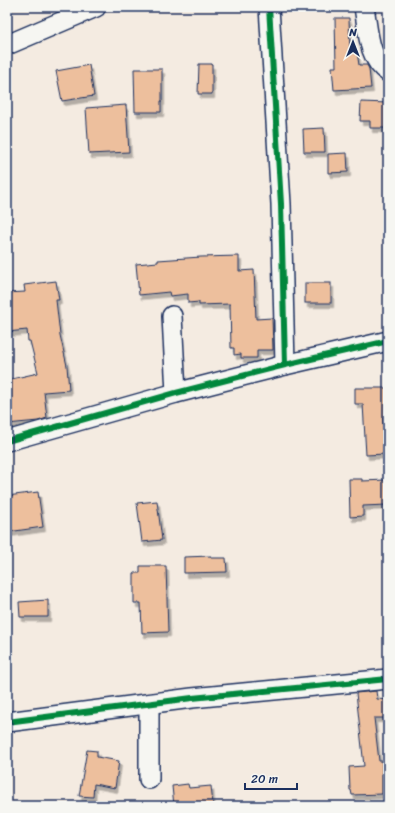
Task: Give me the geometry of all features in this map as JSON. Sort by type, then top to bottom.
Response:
[{"type":"street","points":[[7,45],[96,7]]},
{"type":"street","points":[[269,7],[281,204],[286,365]]},
{"type":"street","points":[[364,7],[374,57],[381,68],[388,72]]},
{"type":"street","points":[[172,316],[176,393]]},
{"type":"street","points":[[7,441],[176,393],[388,341]]},
{"type":"street","points":[[7,722],[149,704],[388,679]]},
{"type":"street","points":[[149,704],[149,779]]},
{"type":"building","points":[[335,18],[349,18],[350,53],[357,52],[359,65],[367,65],[369,69],[371,88],[334,90],[332,67],[336,67]]},
{"type":"building","points":[[199,64],[212,64],[212,94],[198,94]]},
{"type":"building","points":[[89,65],[94,96],[62,101],[56,71]]},
{"type":"building","points":[[134,69],[162,69],[161,112],[135,112]]},
{"type":"building","points":[[361,102],[388,103],[388,128],[370,128],[370,121],[360,121]]},
{"type":"building","points":[[126,105],[129,152],[89,154],[86,108]]},
{"type":"building","points":[[324,128],[325,152],[304,152],[303,129]]},
{"type":"building","points":[[347,153],[348,172],[328,173],[328,154]]},
{"type":"building","points":[[239,256],[239,271],[254,270],[256,319],[272,318],[273,350],[257,350],[257,358],[241,358],[241,354],[234,355],[234,348],[231,348],[230,304],[199,305],[199,302],[188,303],[188,294],[170,296],[169,292],[139,295],[136,264],[158,262],[158,260]]},
{"type":"building","points":[[56,281],[59,300],[56,300],[60,335],[67,366],[69,390],[44,392],[47,418],[38,421],[7,424],[7,380],[38,373],[30,341],[28,341],[27,330],[7,332],[7,293],[25,292],[24,285]]},
{"type":"building","points":[[305,283],[331,283],[331,303],[305,303]]},
{"type":"building","points":[[355,388],[388,388],[388,418],[383,418],[385,454],[366,455],[363,404],[355,404]]},
{"type":"building","points":[[349,479],[362,479],[362,481],[386,480],[387,505],[363,506],[363,516],[350,517]]},
{"type":"building","points":[[38,492],[43,527],[8,532],[7,496]]},
{"type":"building","points":[[157,501],[162,540],[142,542],[137,503]]},
{"type":"building","points":[[211,556],[211,558],[226,558],[227,572],[184,573],[184,557]]},
{"type":"building","points":[[140,566],[166,566],[168,632],[142,633],[141,603],[134,603],[134,573],[140,573]]},
{"type":"building","points":[[48,600],[48,617],[20,617],[19,602]]},
{"type":"building","points":[[376,691],[377,699],[388,700],[388,718],[374,718],[379,761],[382,761],[382,794],[352,795],[350,790],[349,767],[364,766],[356,693]]},
{"type":"building","points":[[87,750],[97,751],[97,757],[119,761],[115,788],[94,784],[93,797],[79,796]]},
{"type":"building","points":[[188,784],[189,788],[211,786],[213,805],[174,806],[172,786]]},
{"type":"cycle path","points":[[269,7],[281,204],[285,365]]},
{"type":"cycle path","points":[[7,441],[176,393],[285,365],[388,341]]},
{"type":"cycle path","points":[[7,722],[192,698],[388,679]]}]
